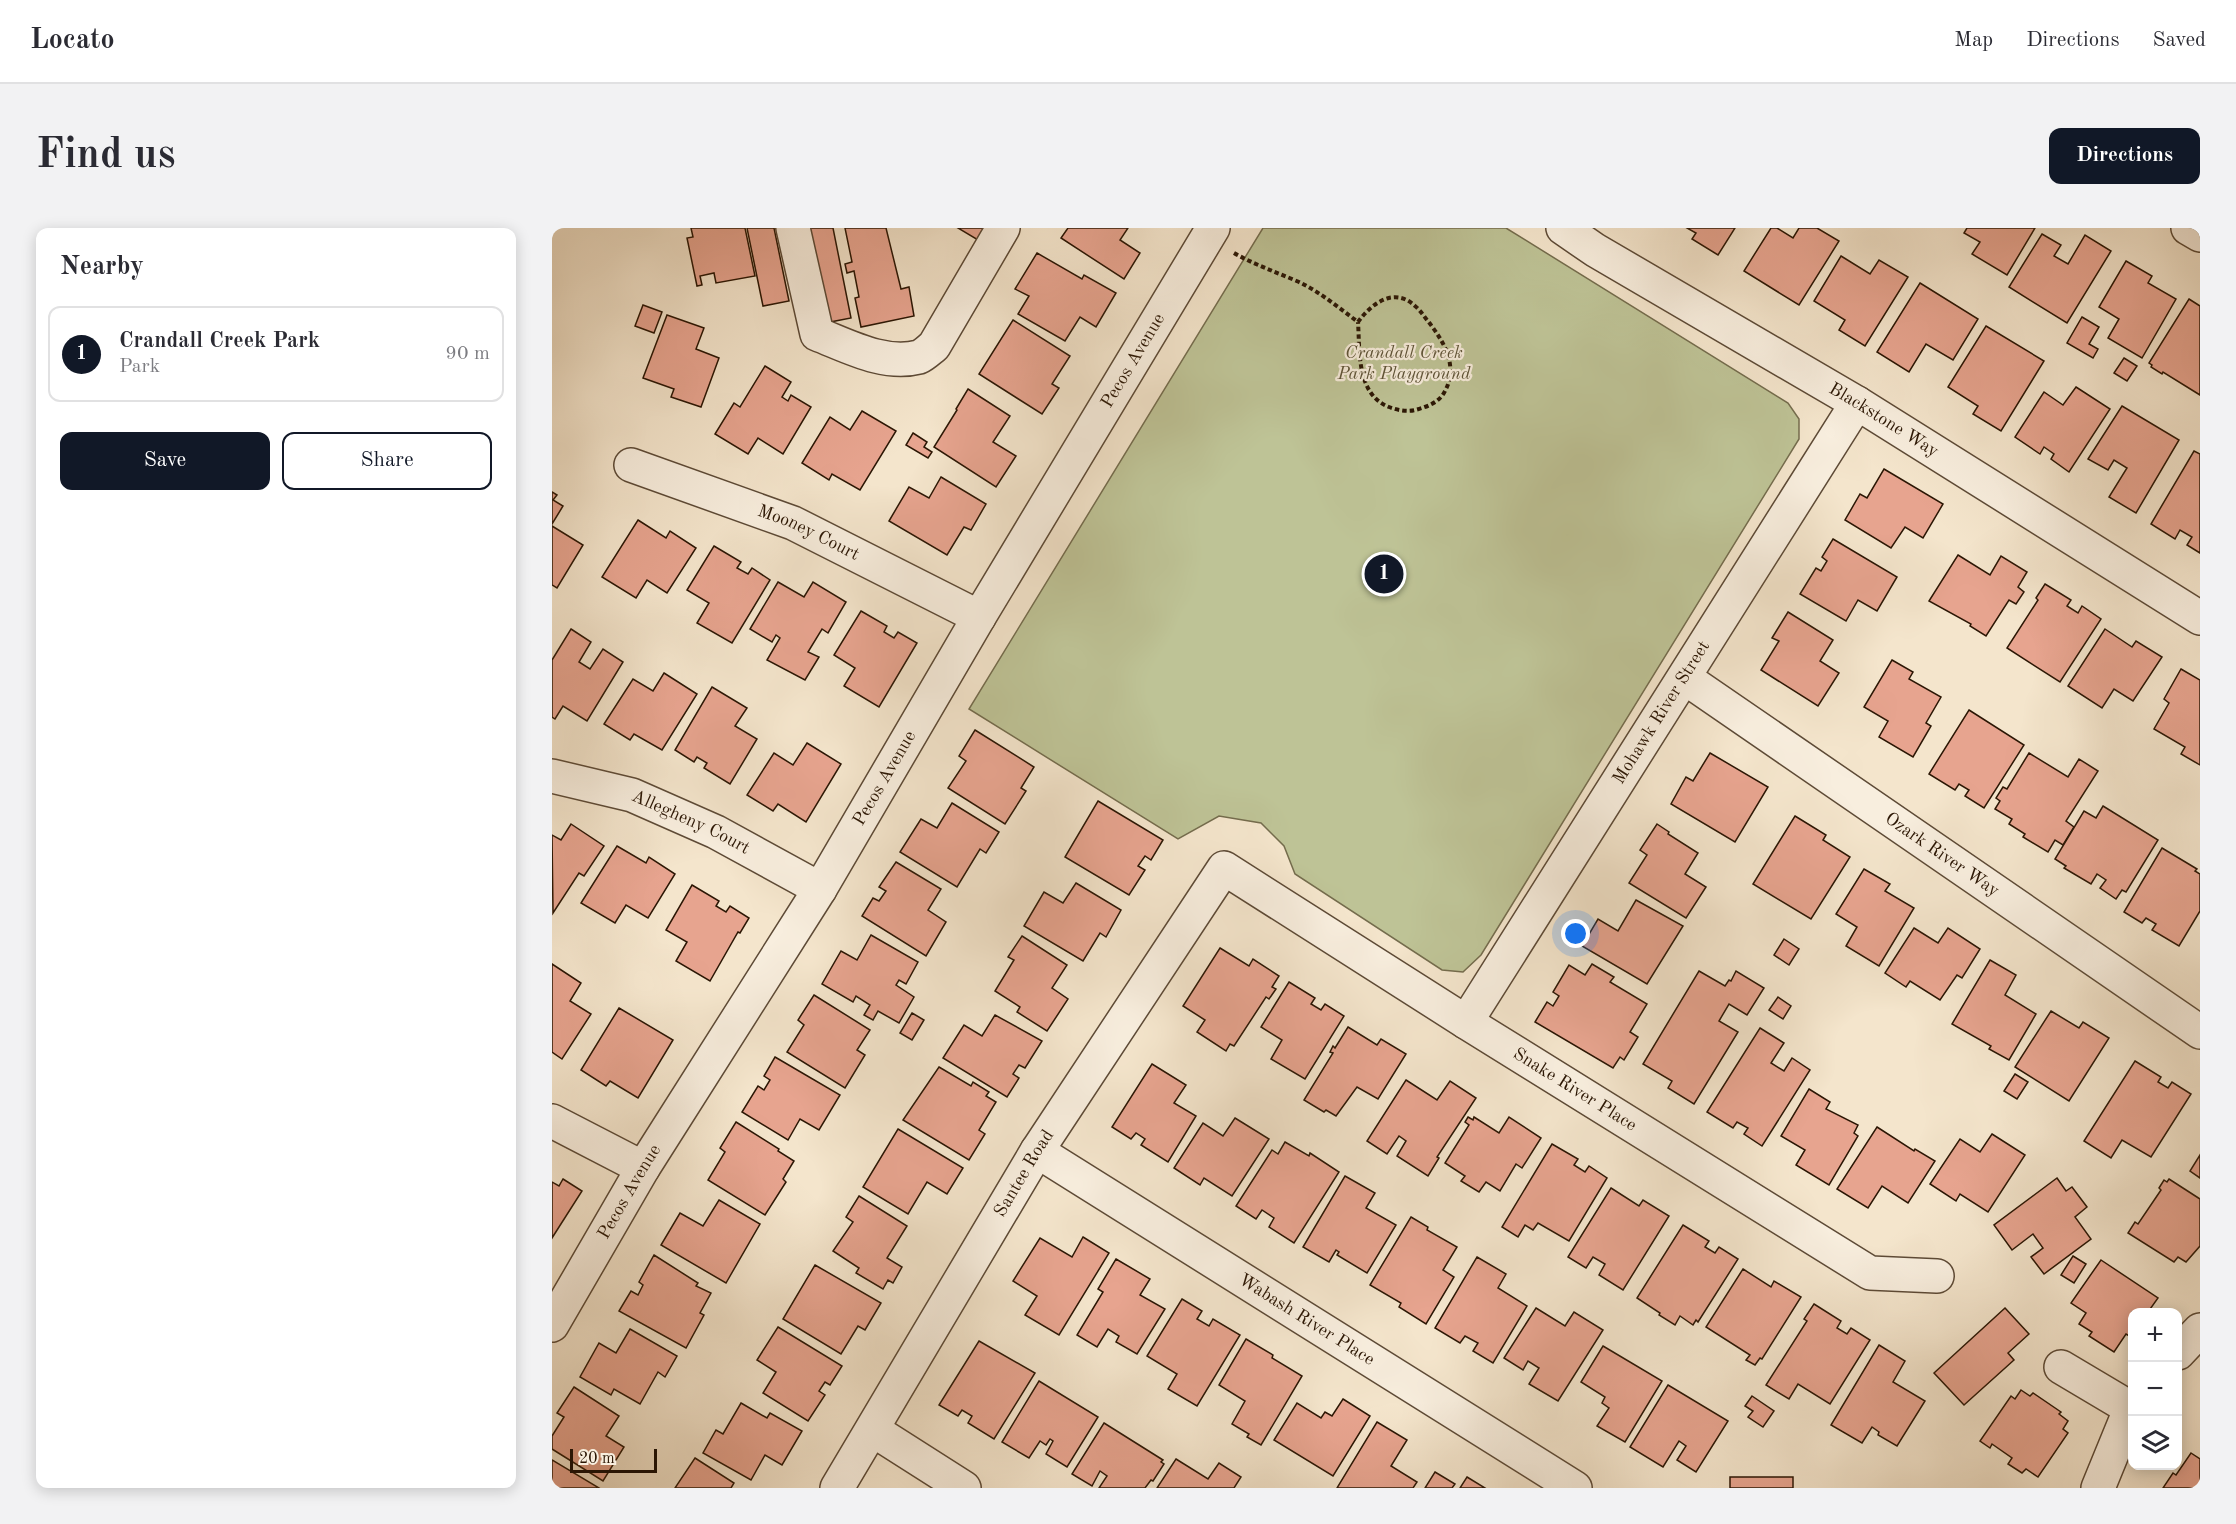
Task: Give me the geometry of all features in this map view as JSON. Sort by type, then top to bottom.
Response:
[{"type":"street","points":[[793,228],[816,334],[889,359],[921,357],[934,346],[1003,228]]},
{"type":"street","name":"Blackstone Way","points":[[1563,228],[1600,239],[2200,618]]},
{"type":"street","points":[[2188,228],[2200,235]]},
{"type":"street","name":"Pecos Avenue","points":[[552,1325],[643,1168],[820,890],[979,617],[1210,232]]},
{"type":"street","name":"Mohawk River Street","points":[[1466,1022],[1857,403]]},
{"type":"street","name":"Mooney Court","points":[[631,465],[794,523],[979,617]]},
{"type":"street","name":"Ozark River Way","points":[[1685,678],[2200,1032]]},
{"type":"street","name":"Allegheny Court","points":[[552,776],[632,795],[716,832],[820,890]]},
{"type":"street","name":"Snake River Place","points":[[1224,868],[1466,1022],[1870,1273],[1936,1276]]},
{"type":"street","name":"Santee Road","points":[[837,1488],[1037,1151],[1224,868]]},
{"type":"street","points":[[552,1120],[643,1168]]},
{"type":"street","name":"Wabash River Place","points":[[1037,1151],[1575,1488]]},
{"type":"street","points":[[2182,1349],[2200,1330]]},
{"type":"street","points":[[2061,1367],[2128,1404]]},
{"type":"street","points":[[2098,1488],[2128,1413]]},
{"type":"street","points":[[873,1430],[963,1488]]},
{"type":"path","points":[[1210,232],[1257,266],[1300,283],[1358,322],[1363,376],[1369,393],[1379,403],[1399,411],[1413,411],[1432,404],[1444,393],[1450,377],[1445,346],[1414,304],[1403,299],[1390,298],[1377,301],[1366,310],[1358,322]]},
{"type":"green space","name":"Crandall Creek Park Playground","points":[[1263,228],[1506,228],[1788,403],[1799,419],[1799,439],[1481,955],[1463,972],[1442,970],[1295,874],[1284,846],[1261,823],[1219,816],[1178,839],[969,709]]},
{"type":"building","points":[[691,228],[745,228],[755,276],[716,283],[714,273],[700,276],[702,285],[697,286],[687,238],[693,237]]},
{"type":"building","points":[[747,228],[774,228],[789,301],[763,306]]},
{"type":"building","points":[[806,228],[833,228],[851,318],[825,323]]},
{"type":"building","points":[[845,228],[886,228],[901,289],[909,287],[914,316],[861,327],[855,298],[859,297],[854,271],[847,273],[845,264],[852,262]]},
{"type":"building","points":[[958,228],[985,228],[978,240]]},
{"type":"building","points":[[1068,228],[1128,228],[1120,240],[1140,253],[1124,279],[1061,238]]},
{"type":"building","points":[[1687,228],[1735,228],[1718,255],[1692,239],[1696,233]]},
{"type":"building","points":[[1771,228],[1777,228],[1793,238],[1799,228],[1817,228],[1839,241],[1799,305],[1744,271]]},
{"type":"building","points":[[1967,228],[2035,228],[2007,275],[1972,254],[1980,242],[1964,233]]},
{"type":"building","points":[[2042,234],[2061,245],[2054,256],[2068,264],[2085,235],[2111,251],[2067,323],[2009,287]]},
{"type":"building","points":[[1037,253],[1082,279],[1084,275],[1116,293],[1096,327],[1080,317],[1065,341],[1018,314],[1029,296],[1015,289]]},
{"type":"building","points":[[1841,256],[1870,274],[1879,260],[1908,277],[1865,346],[1839,330],[1845,320],[1814,301]]},
{"type":"building","points":[[2126,261],[2152,276],[2148,283],[2176,299],[2142,358],[2108,338],[2119,319],[2099,307]]},
{"type":"building","points":[[1920,283],[1978,319],[1953,360],[1926,344],[1909,372],[1877,352]]},
{"type":"building","points":[[2189,299],[2200,306],[2200,395],[2163,372],[2162,374],[2149,363]]},
{"type":"building","points":[[643,305],[662,312],[654,333],[635,326]]},
{"type":"building","points":[[667,315],[704,328],[696,349],[719,358],[701,407],[671,397],[674,389],[643,378]]},
{"type":"building","points":[[2082,317],[2099,327],[2089,344],[2098,349],[2093,358],[2067,343]]},
{"type":"building","points":[[1013,320],[1070,356],[1052,384],[1059,388],[1042,414],[979,374]]},
{"type":"building","points":[[1986,326],[2044,361],[2001,431],[1973,414],[1978,406],[1948,387]]},
{"type":"building","points":[[2124,358],[2137,366],[2127,381],[2114,373]]},
{"type":"building","points":[[765,366],[791,382],[782,397],[788,401],[791,395],[811,407],[783,454],[758,438],[748,454],[715,434],[734,403],[740,407]]},
{"type":"building","points":[[2076,387],[2110,409],[2069,472],[2051,459],[2054,454],[2044,447],[2040,454],[2015,437],[2044,392],[2063,405]]},
{"type":"building","points":[[968,389],[1010,416],[993,442],[1016,456],[996,487],[934,447]]},
{"type":"building","points":[[2122,406],[2179,440],[2136,513],[2109,497],[2127,468],[2114,460],[2108,470],[2088,459]]},
{"type":"building","points":[[862,411],[896,431],[860,490],[832,474],[829,480],[802,463],[830,417],[850,430]]},
{"type":"building","points":[[913,433],[927,442],[924,447],[932,452],[928,458],[906,445]]},
{"type":"building","points":[[2194,451],[2200,454],[2200,553],[2187,545],[2192,537],[2180,530],[2175,539],[2151,524]]},
{"type":"building","points":[[1884,469],[1943,504],[1923,538],[1905,527],[1891,548],[1845,520],[1860,494],[1867,498]]},
{"type":"building","points":[[941,477],[986,504],[971,530],[964,527],[947,555],[889,521],[909,487],[929,498]]},
{"type":"building","points":[[552,492],[557,495],[553,500],[563,506],[552,524]]},
{"type":"building","points":[[638,520],[666,538],[670,531],[696,548],[667,593],[647,580],[636,598],[602,577]]},
{"type":"building","points":[[552,526],[583,545],[557,588],[552,585]]},
{"type":"building","points":[[1833,539],[1897,577],[1877,611],[1858,600],[1846,621],[1800,594],[1816,568],[1821,571],[1827,561],[1822,557]]},
{"type":"building","points":[[714,546],[741,562],[737,568],[748,574],[752,568],[770,580],[732,643],[697,623],[709,603],[687,590]]},
{"type":"building","points":[[1958,555],[1990,575],[2001,556],[2027,572],[2018,587],[2024,592],[2016,604],[2009,600],[1986,636],[1970,626],[1971,624],[1929,601]]},
{"type":"building","points":[[778,582],[804,597],[813,582],[846,602],[828,633],[822,629],[808,652],[819,657],[805,680],[767,660],[780,638],[776,635],[772,642],[750,629]]},
{"type":"building","points":[[2045,584],[2071,600],[2067,606],[2078,613],[2082,606],[2101,619],[2060,682],[2007,648],[2038,600],[2036,598]]},
{"type":"building","points":[[861,611],[887,626],[884,632],[894,638],[898,632],[917,643],[879,707],[844,686],[855,668],[834,655]]},
{"type":"building","points":[[1788,612],[1833,640],[1820,661],[1839,673],[1818,706],[1761,670],[1779,641],[1772,638]]},
{"type":"building","points":[[571,629],[591,642],[579,662],[590,669],[603,649],[623,662],[587,721],[563,706],[555,719],[552,717],[552,660]]},
{"type":"building","points":[[2105,629],[2132,647],[2136,641],[2162,657],[2133,701],[2114,689],[2102,708],[2068,686]]},
{"type":"building","points":[[1892,660],[1913,672],[1909,679],[1941,697],[1926,723],[1931,726],[1913,757],[1879,737],[1888,721],[1864,707]]},
{"type":"building","points":[[2181,669],[2200,680],[2200,765],[2181,754],[2185,747],[2154,729],[2169,703],[2164,699]]},
{"type":"building","points":[[664,673],[697,694],[662,750],[634,734],[630,740],[604,724],[633,679],[653,691]]},
{"type":"building","points":[[712,687],[747,708],[735,726],[757,739],[730,784],[704,768],[707,763],[697,757],[694,762],[675,750]]},
{"type":"building","points":[[1969,710],[2024,745],[1984,808],[1965,796],[1969,790],[1959,784],[1955,790],[1929,774]]},
{"type":"building","points":[[975,730],[1034,767],[1021,788],[1026,791],[1005,824],[948,788],[966,761],[959,756]]},
{"type":"building","points":[[807,743],[841,764],[806,822],[778,804],[773,811],[747,795],[774,753],[793,765]]},
{"type":"building","points":[[1710,753],[1768,787],[1735,842],[1671,804],[1686,777],[1693,781]]},
{"type":"building","points":[[2029,753],[2068,777],[2079,759],[2098,771],[2066,821],[2074,827],[2063,845],[2055,840],[2048,852],[2023,837],[2025,834],[2009,824],[2012,819],[1995,809],[2000,801],[1996,798],[2003,787],[2007,789]]},
{"type":"building","points":[[1098,801],[1163,840],[1151,860],[1145,856],[1138,866],[1145,870],[1129,895],[1065,857]]},
{"type":"building","points":[[952,803],[999,832],[986,853],[980,849],[957,887],[900,852],[921,819],[937,828]]},
{"type":"building","points":[[2103,806],[2158,840],[2126,892],[2122,890],[2116,899],[2100,888],[2106,880],[2097,874],[2091,884],[2064,868],[2066,866],[2055,859],[2084,811],[2096,818]]},
{"type":"building","points":[[1795,816],[1826,835],[1823,840],[1850,857],[1811,919],[1753,884]]},
{"type":"building","points":[[571,824],[604,846],[584,876],[579,873],[553,913],[552,835],[561,840]]},
{"type":"building","points":[[1657,824],[1669,832],[1668,834],[1698,853],[1685,874],[1706,887],[1686,918],[1629,883],[1647,855],[1640,850]]},
{"type":"building","points":[[617,846],[646,863],[649,857],[675,874],[648,918],[626,905],[615,923],[581,903]]},
{"type":"building","points":[[2162,848],[2197,869],[2195,871],[2200,874],[2200,911],[2179,946],[2152,930],[2156,924],[2146,918],[2142,923],[2124,912]]},
{"type":"building","points":[[896,862],[941,889],[928,910],[946,922],[926,956],[862,916],[873,898],[879,901],[886,891],[879,887]]},
{"type":"building","points":[[1864,869],[1890,884],[1885,891],[1914,908],[1879,966],[1846,946],[1857,927],[1836,914]]},
{"type":"building","points":[[1076,883],[1121,910],[1106,937],[1100,933],[1083,961],[1024,926],[1044,892],[1063,903]]},
{"type":"building","points":[[692,885],[719,901],[716,906],[726,912],[730,906],[749,918],[740,933],[738,932],[710,981],[676,961],[687,942],[666,930]]},
{"type":"building","points":[[1636,900],[1683,926],[1647,984],[1582,946],[1598,919],[1618,931]]},
{"type":"building","points":[[1914,928],[1938,943],[1948,928],[1980,949],[1962,978],[1957,975],[1940,1000],[1910,981],[1906,987],[1885,973]]},
{"type":"building","points":[[871,935],[918,962],[906,984],[899,980],[896,985],[914,997],[899,1023],[878,1011],[873,1020],[864,1015],[870,1005],[856,996],[853,1002],[822,984],[841,951],[857,960]]},
{"type":"building","points":[[1022,936],[1067,965],[1052,988],[1068,999],[1047,1031],[1017,1012],[1020,1007],[995,991],[1014,960],[1008,957]]},
{"type":"building","points":[[1784,939],[1799,949],[1789,965],[1774,955]]},
{"type":"building","points":[[1220,948],[1249,966],[1253,959],[1279,976],[1272,987],[1276,989],[1269,999],[1266,997],[1234,1046],[1230,1044],[1226,1051],[1197,1032],[1205,1020],[1183,1006]]},
{"type":"building","points":[[1990,960],[2016,975],[2005,995],[2036,1014],[2009,1060],[1989,1049],[1991,1046],[1952,1024]]},
{"type":"building","points":[[552,964],[581,983],[570,1001],[591,1014],[562,1059],[552,1052]]},
{"type":"building","points":[[1592,964],[1614,977],[1610,982],[1647,1004],[1630,1032],[1638,1037],[1624,1060],[1620,1057],[1613,1068],[1535,1022],[1547,1002],[1553,1006],[1559,996],[1553,992],[1569,965],[1585,975]]},
{"type":"building","points":[[1699,971],[1725,986],[1729,980],[1731,981],[1736,971],[1764,988],[1747,1015],[1729,1004],[1719,1021],[1738,1032],[1694,1104],[1668,1088],[1672,1081],[1643,1064]]},
{"type":"building","points":[[1289,982],[1315,998],[1311,1004],[1321,1010],[1325,1004],[1344,1016],[1305,1079],[1271,1059],[1282,1040],[1261,1027]]},
{"type":"building","points":[[814,995],[870,1030],[857,1050],[865,1055],[845,1088],[787,1052],[804,1025],[798,1020]]},
{"type":"building","points":[[1778,997],[1791,1006],[1783,1019],[1769,1010]]},
{"type":"building","points":[[619,1008],[673,1040],[638,1098],[610,1081],[606,1086],[581,1070]]},
{"type":"building","points":[[2051,1011],[2079,1028],[2083,1022],[2109,1038],[2069,1101],[2015,1067]]},
{"type":"building","points":[[912,1013],[924,1020],[912,1040],[900,1033]]},
{"type":"building","points":[[995,1015],[1042,1041],[1025,1068],[1019,1065],[1013,1074],[1019,1078],[1007,1097],[943,1058],[964,1025],[982,1036]]},
{"type":"building","points":[[1348,1027],[1377,1045],[1381,1039],[1406,1054],[1378,1099],[1357,1087],[1336,1116],[1304,1100],[1333,1053],[1330,1052],[1333,1046],[1335,1048]]},
{"type":"building","points":[[1760,1028],[1784,1043],[1771,1063],[1784,1071],[1792,1058],[1810,1070],[1762,1146],[1744,1134],[1748,1128],[1737,1122],[1733,1128],[1707,1112]]},
{"type":"building","points":[[775,1057],[840,1095],[819,1130],[800,1119],[788,1140],[742,1112],[758,1086],[764,1090],[770,1080],[764,1076]]},
{"type":"building","points":[[2135,1061],[2161,1077],[2158,1082],[2168,1088],[2172,1082],[2191,1094],[2151,1157],[2122,1140],[2111,1158],[2084,1141]]},
{"type":"building","points":[[1152,1064],[1186,1085],[1174,1103],[1196,1116],[1168,1162],[1141,1145],[1145,1139],[1136,1133],[1131,1139],[1112,1127]]},
{"type":"building","points":[[939,1067],[971,1086],[973,1082],[989,1092],[986,1096],[996,1102],[979,1130],[985,1134],[969,1160],[903,1120]]},
{"type":"building","points":[[2015,1074],[2028,1082],[2017,1099],[2004,1091]]},
{"type":"building","points":[[1406,1080],[1437,1100],[1450,1081],[1476,1098],[1437,1157],[1439,1158],[1428,1176],[1397,1156],[1406,1141],[1399,1136],[1387,1154],[1367,1141]]},
{"type":"building","points":[[1809,1089],[1830,1102],[1826,1109],[1858,1125],[1854,1133],[1858,1136],[1829,1185],[1796,1165],[1805,1150],[1781,1136]]},
{"type":"building","points":[[1468,1117],[1473,1120],[1474,1117],[1499,1133],[1509,1117],[1541,1138],[1522,1168],[1516,1164],[1500,1191],[1486,1182],[1479,1192],[1461,1181],[1465,1176],[1445,1163],[1469,1125],[1465,1122]]},
{"type":"building","points":[[1235,1118],[1269,1139],[1232,1196],[1204,1178],[1200,1185],[1174,1168],[1203,1123],[1223,1136]]},
{"type":"building","points":[[736,1122],[794,1161],[783,1179],[786,1182],[765,1215],[708,1180],[725,1152],[720,1148]]},
{"type":"building","points":[[1877,1127],[1914,1151],[1915,1149],[1935,1161],[1908,1203],[1882,1186],[1868,1208],[1837,1189]]},
{"type":"building","points":[[898,1129],[963,1168],[947,1194],[927,1182],[908,1214],[863,1187]]},
{"type":"building","points":[[1992,1134],[2025,1155],[1988,1212],[1960,1194],[1956,1201],[1930,1184],[1960,1139],[1980,1152]]},
{"type":"building","points":[[1285,1142],[1309,1156],[1310,1153],[1339,1172],[1294,1243],[1269,1227],[1274,1218],[1262,1210],[1256,1219],[1236,1206],[1272,1150],[1278,1154]]},
{"type":"building","points":[[1552,1144],[1578,1159],[1574,1165],[1585,1172],[1589,1166],[1607,1178],[1569,1241],[1538,1223],[1533,1230],[1525,1225],[1518,1237],[1502,1227]]},
{"type":"building","points":[[2200,1155],[2200,1178],[2190,1171]]},
{"type":"building","points":[[1345,1176],[1375,1193],[1366,1208],[1396,1225],[1367,1273],[1337,1255],[1339,1252],[1336,1250],[1329,1262],[1303,1247]]},
{"type":"building","points":[[2057,1178],[2066,1191],[2072,1187],[2087,1207],[2075,1217],[2091,1239],[2044,1274],[2031,1257],[2043,1248],[2033,1234],[2012,1250],[1994,1225]]},
{"type":"building","points":[[563,1179],[582,1191],[552,1238],[552,1182],[559,1186]]},
{"type":"building","points":[[2169,1179],[2200,1199],[2200,1246],[2186,1262],[2178,1257],[2174,1262],[2128,1233],[2135,1222],[2138,1224],[2161,1190],[2159,1188],[2164,1180],[2167,1182]]},
{"type":"building","points":[[1611,1188],[1639,1206],[1643,1200],[1669,1216],[1623,1290],[1599,1275],[1605,1264],[1593,1257],[1586,1268],[1568,1257]]},
{"type":"building","points":[[859,1196],[907,1226],[887,1258],[902,1267],[893,1283],[888,1280],[883,1289],[856,1273],[859,1268],[833,1251],[853,1222],[846,1217]]},
{"type":"building","points":[[719,1200],[760,1224],[726,1283],[661,1245],[680,1213],[703,1226]]},
{"type":"building","points":[[1411,1217],[1428,1227],[1427,1230],[1457,1247],[1443,1270],[1454,1277],[1426,1324],[1399,1307],[1401,1303],[1370,1285]]},
{"type":"building","points":[[1683,1225],[1709,1241],[1705,1247],[1715,1253],[1719,1247],[1738,1259],[1698,1322],[1696,1320],[1693,1325],[1680,1316],[1675,1325],[1637,1298]]},
{"type":"building","points":[[1083,1237],[1109,1253],[1059,1335],[1025,1315],[1037,1296],[1013,1281],[1040,1238],[1072,1257]]},
{"type":"building","points":[[654,1255],[698,1283],[696,1286],[711,1293],[700,1313],[704,1315],[686,1348],[619,1311],[631,1291],[638,1295],[643,1285],[639,1282]]},
{"type":"building","points":[[2073,1256],[2086,1264],[2074,1283],[2061,1275]]},
{"type":"building","points":[[1477,1257],[1506,1274],[1498,1288],[1527,1306],[1493,1363],[1473,1351],[1478,1343],[1465,1336],[1460,1343],[1435,1328]]},
{"type":"building","points":[[1116,1259],[1150,1279],[1140,1295],[1165,1309],[1137,1354],[1116,1342],[1119,1336],[1108,1329],[1097,1347],[1077,1335],[1103,1292],[1098,1289]]},
{"type":"building","points":[[2101,1260],[2158,1298],[2151,1308],[2128,1308],[2128,1335],[2126,1334],[2114,1352],[2089,1336],[2092,1332],[2079,1324],[2086,1313],[2071,1303]]},
{"type":"building","points":[[815,1265],[881,1303],[865,1330],[858,1326],[841,1354],[783,1319]]},
{"type":"building","points":[[1743,1269],[1771,1287],[1774,1281],[1801,1297],[1762,1359],[1760,1358],[1755,1365],[1746,1360],[1750,1355],[1706,1327]]},
{"type":"building","points":[[1182,1299],[1202,1311],[1197,1319],[1209,1326],[1213,1319],[1240,1335],[1197,1406],[1168,1389],[1177,1374],[1147,1356]]},
{"type":"building","points":[[1814,1304],[1841,1321],[1837,1328],[1847,1334],[1851,1328],[1870,1340],[1830,1404],[1798,1384],[1789,1399],[1766,1385],[1807,1321],[1804,1319]]},
{"type":"building","points":[[1536,1308],[1565,1326],[1574,1312],[1603,1330],[1558,1401],[1529,1384],[1539,1368],[1528,1361],[1523,1370],[1504,1358]]},
{"type":"building","points":[[2005,1308],[2029,1334],[2008,1353],[2014,1360],[1964,1405],[1934,1373]]},
{"type":"building","points":[[778,1327],[842,1366],[830,1385],[825,1382],[819,1391],[825,1395],[808,1421],[763,1393],[776,1372],[757,1360]]},
{"type":"building","points":[[630,1329],[677,1356],[665,1377],[658,1372],[640,1404],[614,1389],[611,1395],[580,1377],[599,1343],[616,1353]]},
{"type":"building","points":[[1246,1339],[1302,1376],[1261,1445],[1247,1437],[1249,1434],[1232,1424],[1245,1401],[1219,1385]]},
{"type":"building","points":[[979,1341],[1035,1373],[994,1439],[968,1423],[972,1416],[962,1410],[958,1416],[939,1405]]},
{"type":"building","points":[[1879,1345],[1905,1361],[1893,1382],[1925,1401],[1897,1446],[1878,1435],[1879,1432],[1872,1427],[1862,1443],[1831,1425]]},
{"type":"building","points":[[1603,1346],[1662,1381],[1625,1442],[1597,1426],[1609,1408],[1602,1403],[1605,1397],[1581,1382]]},
{"type":"building","points":[[1039,1381],[1098,1417],[1067,1467],[1046,1454],[1053,1441],[1050,1439],[1046,1445],[1040,1441],[1029,1458],[1002,1442]]},
{"type":"building","points":[[1668,1385],[1728,1421],[1696,1472],[1677,1460],[1686,1446],[1679,1441],[1663,1467],[1630,1447]]},
{"type":"building","points":[[574,1387],[619,1416],[606,1436],[624,1447],[603,1481],[552,1449],[552,1436],[564,1417],[557,1413]]},
{"type":"building","points":[[2021,1390],[2030,1396],[2033,1393],[2061,1412],[2059,1414],[2068,1421],[2063,1429],[2068,1433],[2038,1477],[2026,1469],[2022,1473],[2008,1464],[2012,1458],[1992,1444],[1990,1448],[1980,1441],[2011,1396],[2015,1399]]},
{"type":"building","points":[[1752,1396],[1774,1411],[1763,1427],[1748,1417],[1753,1411],[1745,1406]]},
{"type":"building","points":[[1343,1399],[1370,1416],[1333,1476],[1274,1440],[1297,1403],[1321,1418],[1325,1412],[1332,1416]]},
{"type":"building","points":[[741,1403],[767,1418],[770,1413],[802,1431],[782,1465],[765,1455],[751,1480],[703,1453],[716,1430],[723,1434]]},
{"type":"building","points":[[1377,1422],[1407,1440],[1391,1466],[1417,1482],[1413,1488],[1337,1488]]},
{"type":"building","points":[[1104,1423],[1163,1460],[1161,1462],[1164,1464],[1153,1481],[1151,1480],[1145,1488],[1099,1488],[1107,1476],[1100,1471],[1092,1486],[1072,1474]]},
{"type":"building","points":[[2191,1453],[2200,1459],[2200,1488],[2163,1488],[2173,1473],[2176,1475],[2182,1470]]},
{"type":"building","points":[[695,1458],[734,1483],[731,1488],[675,1488]]},
{"type":"building","points":[[1176,1459],[1208,1479],[1219,1463],[1241,1477],[1234,1488],[1157,1488]]},
{"type":"building","points":[[552,1460],[599,1488],[552,1488]]},
{"type":"building","points":[[1435,1472],[1455,1484],[1452,1488],[1425,1488]]},
{"type":"building","points":[[1467,1477],[1485,1488],[1460,1488]]},
{"type":"building","points":[[1730,1477],[1793,1477],[1793,1488],[1730,1488]]},
{"type":"place","name":"Crandall Creek Park","points":[[1384,574]]}]
